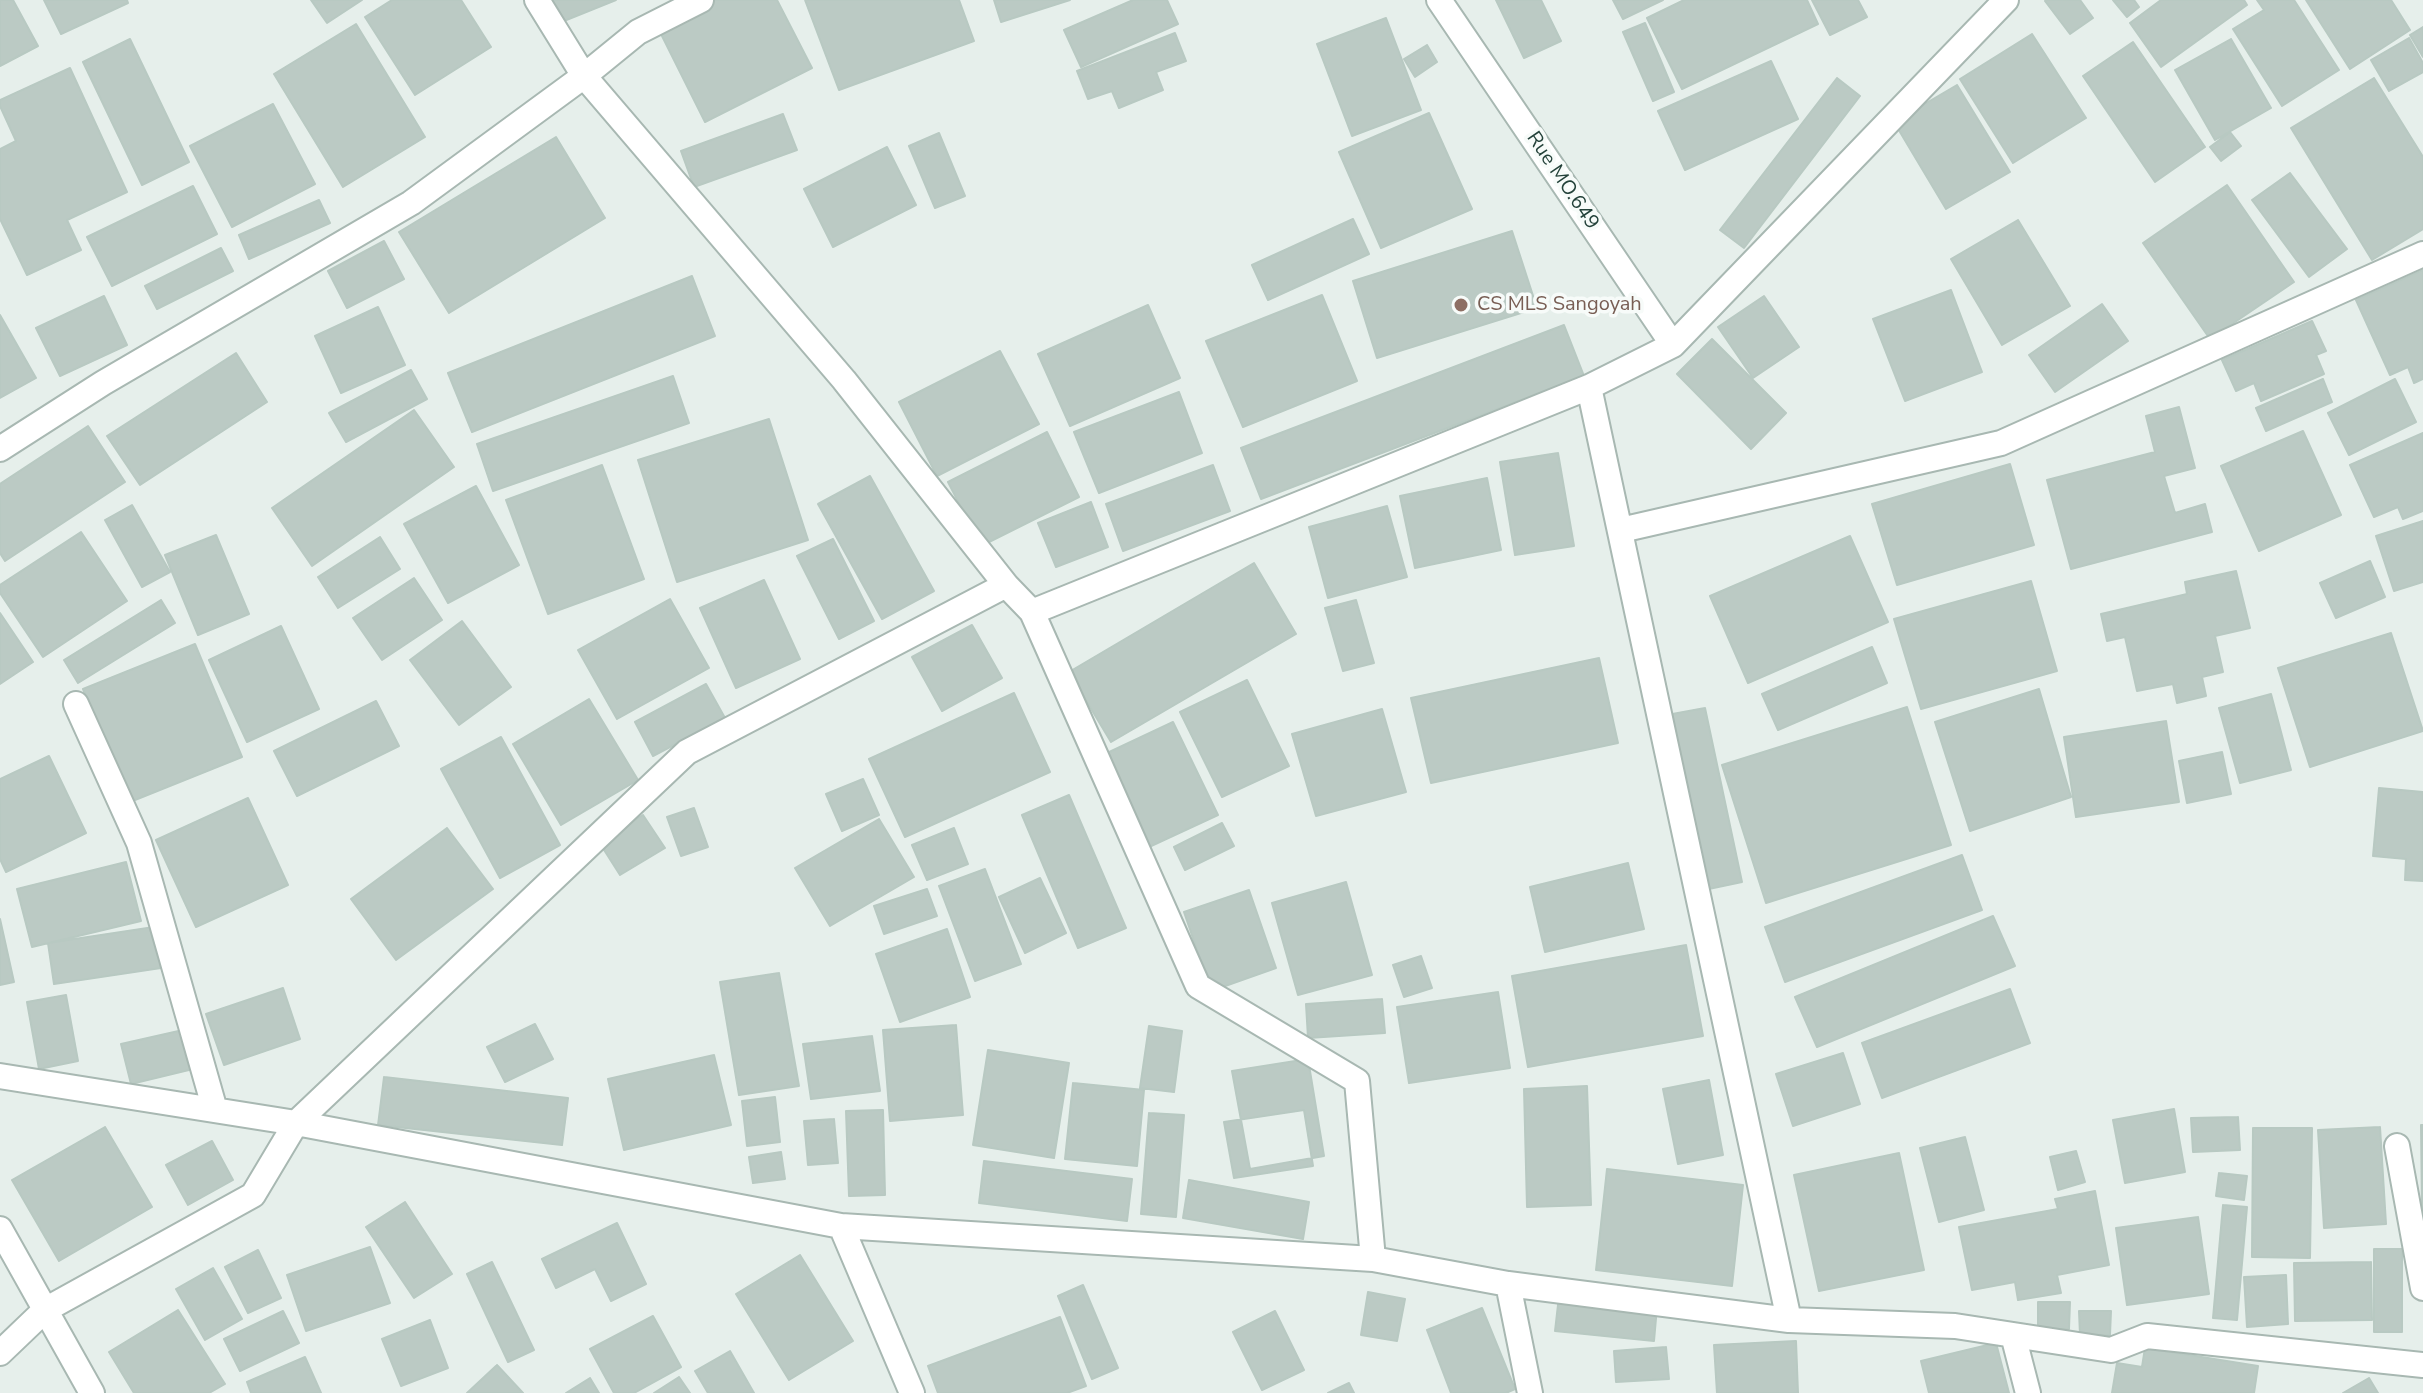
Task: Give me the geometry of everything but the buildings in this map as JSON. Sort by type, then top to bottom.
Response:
[{"type":"street","points":[[537,0],[584,76],[844,380],[1006,585],[1032,612],[1198,986],[1357,1081],[1373,1259]]},
{"type":"street","points":[[0,449],[103,383],[411,203],[584,76],[638,32],[701,0]]},
{"type":"street","name":"Rue MO.649","points":[[1439,0],[1664,350]]},
{"type":"street","points":[[1032,612],[1589,387],[1664,350],[2006,0]]},
{"type":"street","points":[[1621,530],[2001,443],[2423,254]]},
{"type":"street","points":[[1589,387],[1789,1320]]},
{"type":"street","points":[[0,1353],[45,1310],[253,1195],[296,1123],[687,752],[1006,585]]},
{"type":"street","points":[[76,704],[139,843],[215,1110]]},
{"type":"street","points":[[0,1076],[296,1123],[841,1226],[1373,1259],[1508,1284],[1789,1320],[1955,1326],[2111,1350],[2147,1336],[2423,1365]]},
{"type":"street","points":[[2397,1146],[2423,1288]]},
{"type":"street","points":[[841,1226],[912,1393]]},
{"type":"street","points":[[0,1229],[92,1393]]},
{"type":"street","points":[[1508,1284],[1530,1393]]},
{"type":"street","points":[[2013,1335],[2028,1393]]},
{"type":"place","name":"CS MLS Sangoyah","points":[[1461,305]]}]
